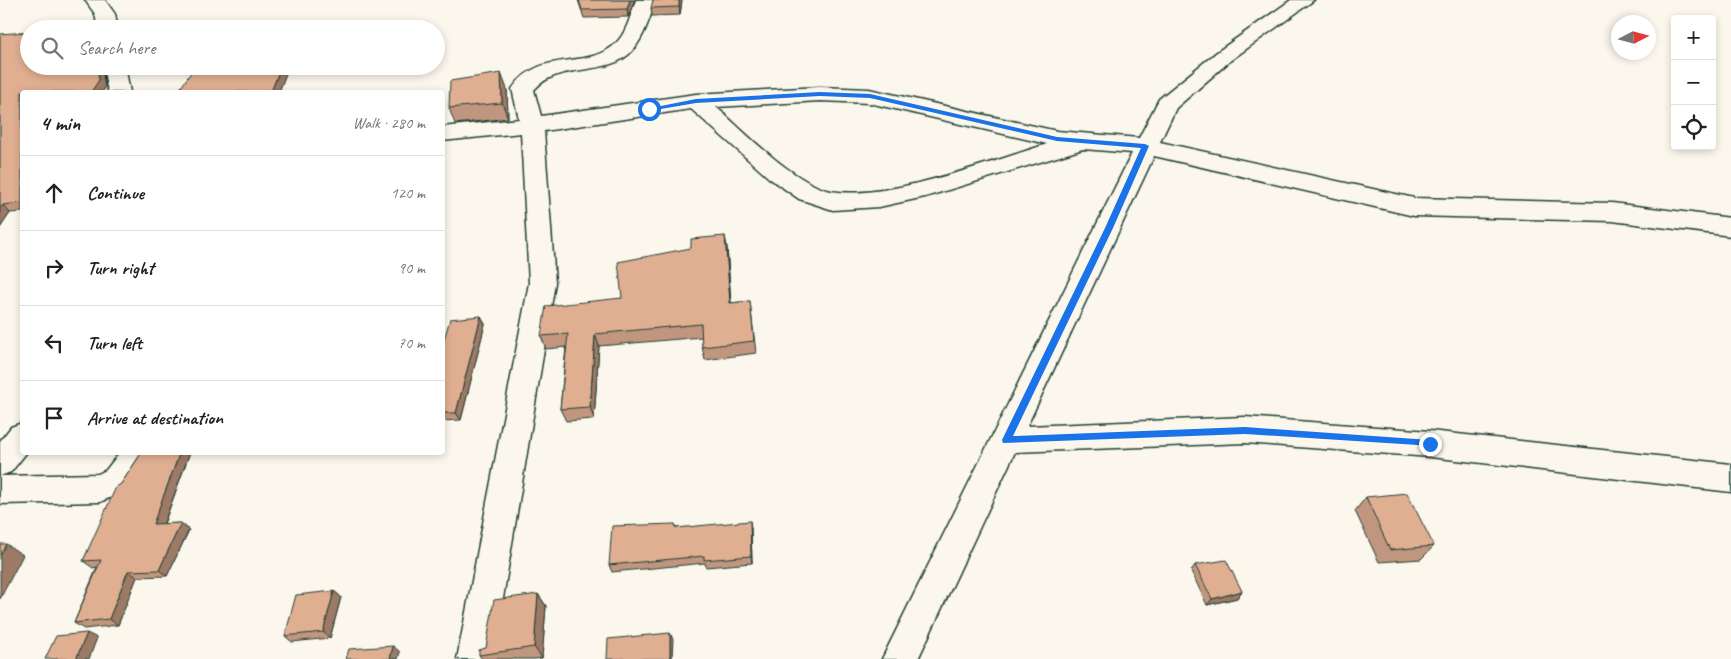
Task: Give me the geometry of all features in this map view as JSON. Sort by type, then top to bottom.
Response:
[{"type":"street","points":[[95,0],[105,14],[106,20]]},
{"type":"street","points":[[475,659],[542,283],[532,125],[523,89],[538,74],[608,58],[625,46],[646,0]]},
{"type":"street","points":[[900,659],[1109,228],[1145,146],[1167,104],[1224,56],[1304,0]]},
{"type":"street","points":[[116,75],[119,90]]},
{"type":"street","points":[[445,134],[532,125],[696,101],[820,94],[870,96],[1080,142],[1145,146],[1414,208],[1612,212],[1731,227]]},
{"type":"street","points":[[696,101],[777,172],[808,193],[833,202],[879,199],[925,189],[1080,142]]},
{"type":"street","points":[[1007,440],[1245,430],[1430,444],[1731,478]]},
{"type":"street","points":[[0,463],[20,438]]},
{"type":"street","points":[[0,490],[100,488],[117,480],[136,455]]},
{"type":"building","points":[[579,0],[630,0],[627,9],[582,10]]},
{"type":"building","points":[[653,0],[679,0],[679,7],[651,8]]},
{"type":"building","points":[[20,33],[20,75],[98,75],[99,80],[92,90],[20,90],[20,203],[3,205],[0,208],[0,34]]},
{"type":"building","points":[[501,73],[502,103],[449,108],[450,81]]},
{"type":"building","points":[[189,75],[278,75],[272,90],[179,90]]},
{"type":"building","points":[[725,236],[730,303],[750,301],[754,341],[702,347],[701,324],[595,334],[590,407],[560,409],[568,334],[541,336],[546,306],[622,298],[618,262],[691,248],[691,239]]},
{"type":"building","points":[[481,316],[456,413],[445,413],[445,336],[450,319]]},
{"type":"building","points":[[140,455],[179,455],[153,524],[181,523],[159,570],[128,571],[109,619],[74,623],[101,560],[83,561],[116,487],[121,484]]},
{"type":"building","points":[[1407,493],[1434,546],[1390,550],[1366,497]]},
{"type":"building","points":[[750,521],[751,556],[704,560],[704,556],[609,565],[612,526],[675,524],[676,528]]},
{"type":"building","points":[[0,544],[6,544],[0,555]]},
{"type":"building","points":[[1226,560],[1242,591],[1212,599],[1195,565]]},
{"type":"building","points":[[334,591],[323,632],[285,636],[296,595]]},
{"type":"building","points":[[538,594],[534,647],[479,655],[479,650],[486,648],[494,600]]},
{"type":"building","points":[[87,633],[76,659],[45,659],[56,636]]},
{"type":"building","points":[[670,633],[670,659],[607,659],[608,639]]},
{"type":"building","points":[[393,646],[390,659],[346,659],[349,649]]},
{"type":"route","points":[[649,109],[696,101],[820,94],[870,96],[1057,139],[1145,146],[1109,228],[1007,440],[1245,430],[1430,444]]}]
